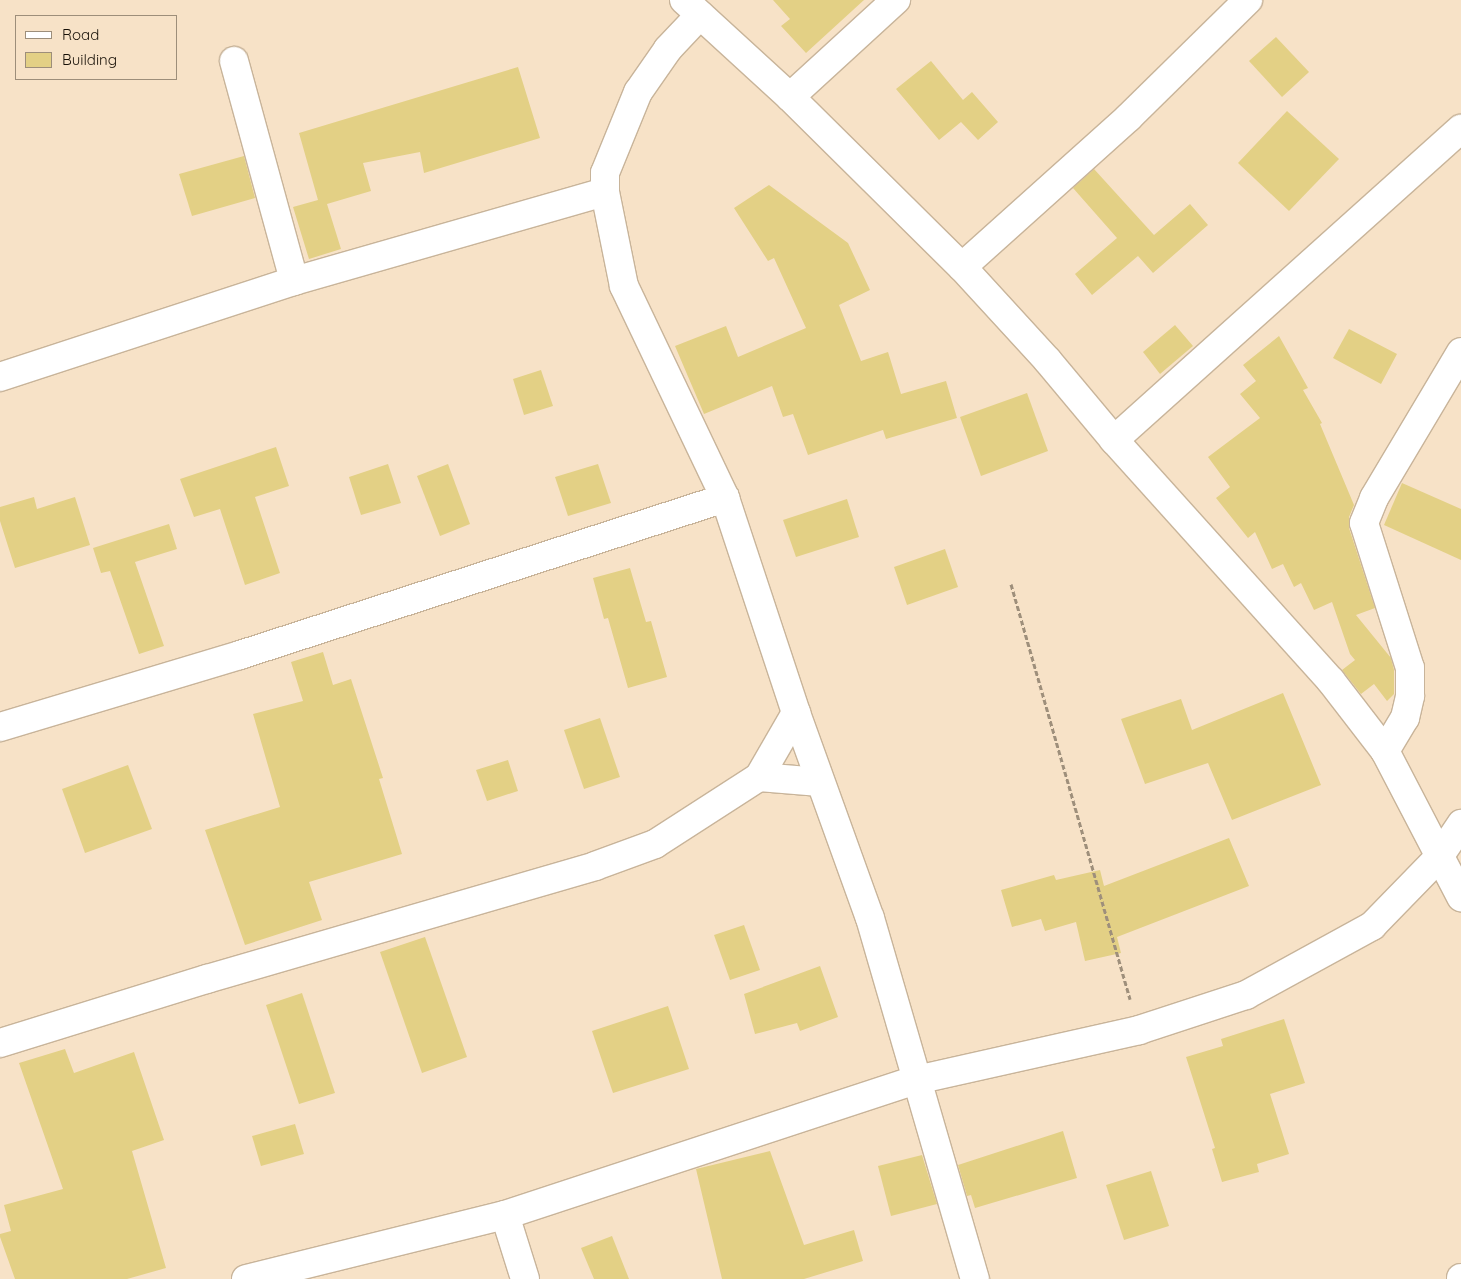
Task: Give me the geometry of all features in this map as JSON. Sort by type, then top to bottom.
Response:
[{"type":"street","points":[[790,97],[896,0]]},
{"type":"street","points":[[962,267],[1129,117],[1248,0]]},
{"type":"street","points":[[975,1279],[870,918],[796,713],[725,498],[624,286],[605,192],[605,173],[638,92],[668,49],[692,7],[790,97],[962,267],[1048,361],[1114,440],[1331,681],[1384,751],[1461,897]]},
{"type":"street","points":[[234,61],[294,281]]},
{"type":"street","points":[[1114,440],[1461,129]]},
{"type":"street","points":[[0,377],[294,281],[605,192]]},
{"type":"street","points":[[1384,751],[1405,718],[1410,696],[1410,668],[1364,523],[1374,498],[1461,352]]},
{"type":"street","points":[[0,727],[240,655],[725,498]]},
{"type":"street","points":[[0,1044],[207,979],[595,866],[655,844],[759,778],[796,713]]},
{"type":"street","points":[[759,778],[820,782]]},
{"type":"street","points":[[246,1279],[505,1215],[916,1080],[1139,1030],[1246,995],[1372,926],[1440,857],[1461,824]]},
{"type":"street","points":[[505,1215],[525,1279]]},
{"type":"path","points":[[1011,584],[1139,1030]]},
{"type":"building","points":[[773,0],[864,0],[806,53],[781,26],[790,19]]},
{"type":"building","points":[[1276,37],[1309,72],[1282,97],[1249,61]]},
{"type":"building","points":[[931,61],[963,100],[972,92],[998,122],[978,140],[961,122],[939,140],[896,89]]},
{"type":"building","points":[[518,67],[540,138],[424,173],[420,152],[363,163],[371,191],[327,204],[341,249],[309,259],[293,207],[318,200],[299,133]]},
{"type":"building","points":[[1287,111],[1339,159],[1289,211],[1238,163]]},
{"type":"building","points":[[244,156],[255,198],[192,216],[179,174]]},
{"type":"building","points":[[1094,169],[1154,235],[1190,204],[1208,225],[1153,273],[1138,256],[1092,295],[1075,274],[1117,238],[1073,188]]},
{"type":"building","points":[[769,185],[848,243],[870,290],[839,305],[861,361],[888,352],[901,394],[946,381],[957,418],[886,439],[883,430],[808,455],[793,414],[783,417],[772,386],[704,414],[675,346],[726,326],[738,357],[806,328],[774,258],[768,261],[734,208]]},
{"type":"building","points":[[1175,325],[1193,346],[1160,374],[1143,352]]},
{"type":"building","points":[[1349,329],[1397,354],[1381,384],[1333,358]]},
{"type":"building","points":[[1279,336],[1308,388],[1303,390],[1322,423],[1320,424],[1354,505],[1349,517],[1349,528],[1375,608],[1356,615],[1391,658],[1394,670],[1394,694],[1387,701],[1374,684],[1361,694],[1342,670],[1355,660],[1350,654],[1332,602],[1314,610],[1301,583],[1294,587],[1283,564],[1272,569],[1255,532],[1248,538],[1216,498],[1230,487],[1208,457],[1260,418],[1240,394],[1256,381],[1243,365]]},
{"type":"building","points":[[541,370],[553,406],[524,415],[513,379]]},
{"type":"building","points":[[1027,393],[1048,451],[981,476],[960,417]]},
{"type":"building","points":[[276,447],[289,486],[255,497],[280,573],[245,585],[220,509],[194,517],[180,479]]},
{"type":"building","points":[[388,464],[401,503],[361,515],[349,477]]},
{"type":"building","points":[[448,464],[470,524],[440,536],[417,476]]},
{"type":"building","points":[[598,464],[611,503],[568,516],[555,477]]},
{"type":"building","points":[[1402,483],[1461,509],[1461,560],[1384,525]]},
{"type":"building","points":[[34,497],[37,509],[75,497],[90,545],[15,568],[0,521],[0,507]]},
{"type":"building","points":[[847,499],[859,537],[796,557],[783,520]]},
{"type":"building","points":[[169,524],[177,549],[135,562],[164,646],[139,654],[110,571],[101,573],[93,548]]},
{"type":"building","points":[[945,549],[958,587],[907,605],[894,567]]},
{"type":"building","points":[[630,568],[646,622],[651,621],[667,677],[628,688],[608,618],[604,619],[593,578]]},
{"type":"building","points":[[323,652],[333,685],[351,679],[383,778],[379,779],[402,854],[309,882],[322,920],[245,945],[205,830],[280,807],[253,714],[303,701],[291,662]]},
{"type":"building","points":[[1283,693],[1321,785],[1232,820],[1208,763],[1145,784],[1121,719],[1181,699],[1192,730]]},
{"type":"building","points":[[600,718],[620,777],[584,789],[564,730]]},
{"type":"building","points":[[508,760],[518,791],[487,801],[476,770]]},
{"type":"building","points":[[128,765],[152,829],[85,853],[62,789]]},
{"type":"building","points":[[1229,838],[1249,886],[1117,937],[1121,953],[1085,961],[1076,922],[1045,931],[1041,919],[1012,927],[1001,890],[1054,875],[1056,880],[1100,870],[1104,886]]},
{"type":"building","points":[[744,925],[760,970],[730,980],[714,935]]},
{"type":"building","points":[[425,937],[467,1057],[422,1073],[380,952]]},
{"type":"building","points":[[820,966],[838,1017],[800,1031],[797,1023],[755,1034],[744,994]]},
{"type":"building","points":[[302,993],[335,1093],[299,1104],[266,1005]]},
{"type":"building","points":[[668,1006],[689,1069],[613,1093],[592,1031]]},
{"type":"building","points":[[1284,1019],[1305,1083],[1270,1094],[1289,1154],[1257,1164],[1259,1172],[1222,1182],[1212,1149],[1215,1148],[1186,1057],[1223,1046],[1221,1039]]},
{"type":"building","points":[[65,1049],[74,1073],[134,1052],[164,1140],[132,1151],[166,1268],[127,1279],[15,1279],[0,1237],[0,1234],[11,1231],[4,1205],[63,1189],[19,1063]]},
{"type":"building","points":[[295,1124],[304,1154],[261,1166],[252,1136]]},
{"type":"building","points":[[1063,1131],[1077,1178],[975,1208],[971,1195],[967,1196],[958,1165]]},
{"type":"building","points":[[770,1151],[804,1245],[854,1230],[863,1261],[804,1279],[722,1279],[696,1169]]},
{"type":"building","points":[[922,1155],[937,1204],[891,1216],[878,1166]]},
{"type":"building","points":[[1151,1171],[1169,1226],[1124,1240],[1106,1185]]},
{"type":"building","points":[[612,1236],[629,1279],[594,1279],[581,1248]]}]
